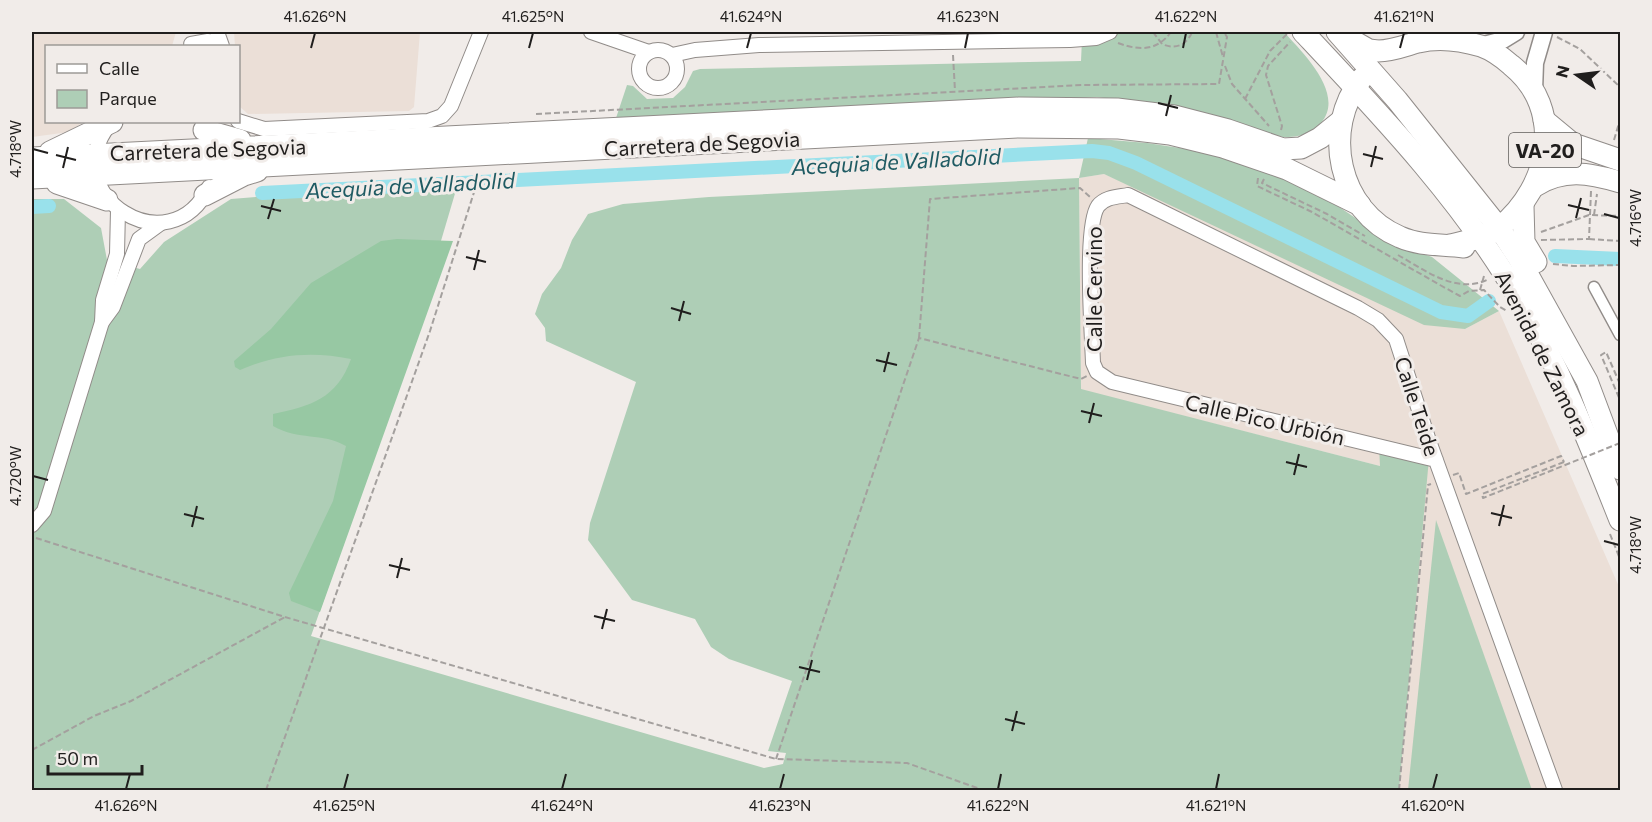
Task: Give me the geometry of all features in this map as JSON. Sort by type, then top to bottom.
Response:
[{"type":"main road","points":[[1337,32],[1369,50],[1398,49]]},
{"type":"main road","name":"Avenida de Zamora","points":[[1337,32],[1499,228],[1538,290],[1587,381],[1620,469]]},
{"type":"main road","points":[[1294,34],[1333,85],[1341,118]]},
{"type":"main road","name":"Avenida de Zamora","points":[[1294,34],[1355,87],[1480,238],[1492,265],[1520,299],[1557,370],[1579,416],[1620,520]]},
{"type":"main road","name":"VA-20","points":[[1443,39],[1480,46],[1498,55],[1518,70],[1534,92],[1544,120],[1545,149],[1535,186],[1523,206],[1499,228],[1480,238],[1450,245],[1424,244],[1400,237],[1378,224],[1360,205],[1342,172],[1339,153],[1341,118],[1355,87],[1369,69],[1398,49],[1420,41],[1443,39]]},
{"type":"main road","name":"Carretera de Segovia","points":[[34,168],[96,154],[207,142],[260,147],[1019,108],[1117,109],[1174,116],[1228,130],[1283,149],[1301,148],[1320,138],[1341,118]]},
{"type":"main road","name":"VA-20","points":[[1544,120],[1573,144],[1616,152]]},
{"type":"main road","points":[[34,168],[110,123]]},
{"type":"main road","name":"Carretera de Segovia","points":[[34,168],[96,176],[207,142],[278,166],[1018,127],[1119,128],[1170,134],[1232,150],[1287,169],[1360,205]]},
{"type":"main road","points":[[205,195],[244,175],[278,166]]},
{"type":"main road","points":[[34,168],[112,205]]},
{"type":"main road","name":"VA-20","points":[[1535,186],[1558,175],[1585,172],[1620,182]]},
{"type":"main road","points":[[1523,206],[1524,242],[1564,318],[1587,381]]},
{"type":"main road","points":[[1450,245],[1474,250],[1492,265]]},
{"type":"street","points":[[240,122],[264,129],[428,121],[442,116],[451,106],[481,32]]},
{"type":"street","points":[[591,32],[642,53],[661,50],[675,61],[677,73],[670,84],[664,87],[645,83],[639,71],[642,53]]},
{"type":"street","points":[[675,61],[695,50],[759,38],[952,42],[1096,38],[1109,32]]},
{"type":"street","points":[[1480,46],[1503,40],[1516,32]]},
{"type":"street","points":[[1534,92],[1535,63],[1549,33]]},
{"type":"street","points":[[192,41],[208,41],[214,45]]},
{"type":"street","points":[[32,525],[44,511],[102,321],[103,300],[117,254],[112,205],[96,176],[96,154],[99,141],[111,123]]},
{"type":"street","points":[[102,321],[113,307],[139,239],[161,223],[186,214],[205,195],[207,142]]},
{"type":"street","name":"Calle Teide","points":[[1099,205],[1107,199],[1128,195],[1378,320],[1396,339],[1436,460],[1555,790]]},
{"type":"street","points":[[112,205],[140,221],[161,223]]},
{"type":"street","name":"Calle Cervino","points":[[1097,372],[1093,363],[1091,229],[1099,205]]},
{"type":"street","points":[[1594,287],[1620,335]]},
{"type":"street","name":"Calle Pico Urbión","points":[[1097,372],[1112,382],[1436,460]]},
{"type":"path","points":[[1109,32],[1118,43],[1134,48],[1162,44],[1172,32]]},
{"type":"path","points":[[1153,32],[1162,44],[1168,47],[1181,45],[1192,32]]},
{"type":"path","points":[[1216,32],[1228,78],[1274,131]]},
{"type":"path","points":[[526,115],[1082,85],[1219,84],[1227,37],[1224,32]]},
{"type":"path","points":[[1549,33],[1580,49],[1620,87]]},
{"type":"path","points":[[1245,99],[1270,51],[1294,34]]},
{"type":"path","points":[[1279,136],[1282,126],[1266,75],[1268,66],[1294,34]]},
{"type":"path","points":[[952,42],[955,92]]},
{"type":"path","points":[[1616,152],[1620,120]]},
{"type":"path","points":[[1260,170],[1257,186],[1312,212],[1460,296],[1469,291],[1484,290],[1500,307],[1509,312]]},
{"type":"path","points":[[1589,239],[1589,215],[1594,184]]},
{"type":"path","points":[[776,759],[919,338],[930,199],[1080,188],[1099,205]]},
{"type":"path","points":[[1594,215],[1598,188]]},
{"type":"path","points":[[266,790],[430,331],[475,189]]},
{"type":"path","points":[[1534,235],[1589,215],[1620,216]]},
{"type":"path","points":[[1536,242],[1589,239],[1620,241]]},
{"type":"path","points":[[1550,263],[1573,266],[1620,265]]},
{"type":"path","points":[[1480,290],[1483,278],[1492,265]]},
{"type":"path","points":[[919,338],[1081,379],[1097,372]]},
{"type":"path","points":[[1620,384],[1606,352],[1601,355],[1620,400]]},
{"type":"path","points":[[1399,790],[1428,485],[1459,472],[1466,494],[1561,456],[1564,462],[1482,494],[1483,498],[1620,443]]},
{"type":"path","points":[[32,537],[285,617],[776,759],[906,763],[983,790]]},
{"type":"path","points":[[32,750],[94,716],[131,701],[285,617]]},
{"type":"shaded area","points":[[32,32],[176,32],[172,45],[45,45],[45,123],[82,123],[69,132],[32,137]]},
{"type":"shaded area","points":[[234,32],[420,32],[414,107],[409,111],[248,114],[240,107],[240,45],[235,45]]},
{"type":"shaded area","points":[[1104,174],[1465,329],[1499,311],[1620,589],[1620,790],[1339,790],[1380,466],[1081,390],[1079,178]]},
{"type":"green space","points":[[1110,32],[1284,32],[1319,74],[1328,99],[1327,112],[1321,123],[1308,133],[1283,137],[1164,107],[1097,97],[615,121],[627,85],[633,86],[647,99],[673,98],[685,87],[693,71],[700,69],[1081,61],[1082,39]]},
{"type":"green space","points":[[1088,138],[1147,143],[1219,154],[1285,176],[1329,200],[1392,243],[1432,257],[1499,311],[1465,329],[1424,325],[1104,174],[1079,178]]},
{"type":"green space","points":[[1079,178],[1081,389],[1380,466],[1379,446],[1429,458],[1399,790],[32,790],[32,199],[64,199],[101,228],[107,260],[140,269],[164,242],[231,199],[459,180],[391,410],[311,636],[764,768],[783,764],[786,753],[768,751],[792,681],[729,659],[711,647],[695,619],[632,600],[588,540],[590,523],[636,382],[546,341],[545,328],[535,314],[542,294],[561,268],[572,240],[588,214],[623,204],[709,197]]},
{"type":"green space","points":[[397,239],[453,241],[320,612],[291,601],[289,593],[333,501],[346,446],[328,439],[283,431],[273,426],[273,414],[310,404],[330,392],[345,373],[351,359],[322,355],[281,357],[240,370],[235,367],[234,361],[271,329],[311,283],[381,241]]},
{"type":"green space","points":[[1436,520],[1532,790],[1408,790]]},
{"type":"waterway","name":"Acequia de Valladolid","points":[[262,193],[1092,151],[1109,153],[1136,163],[1441,312],[1468,316],[1489,301]]},
{"type":"waterway","name":"Acequia de Valladolid","points":[[32,207],[49,206]]},
{"type":"waterway","name":"Acequia de Valladolid","points":[[1555,256],[1620,259]]}]
